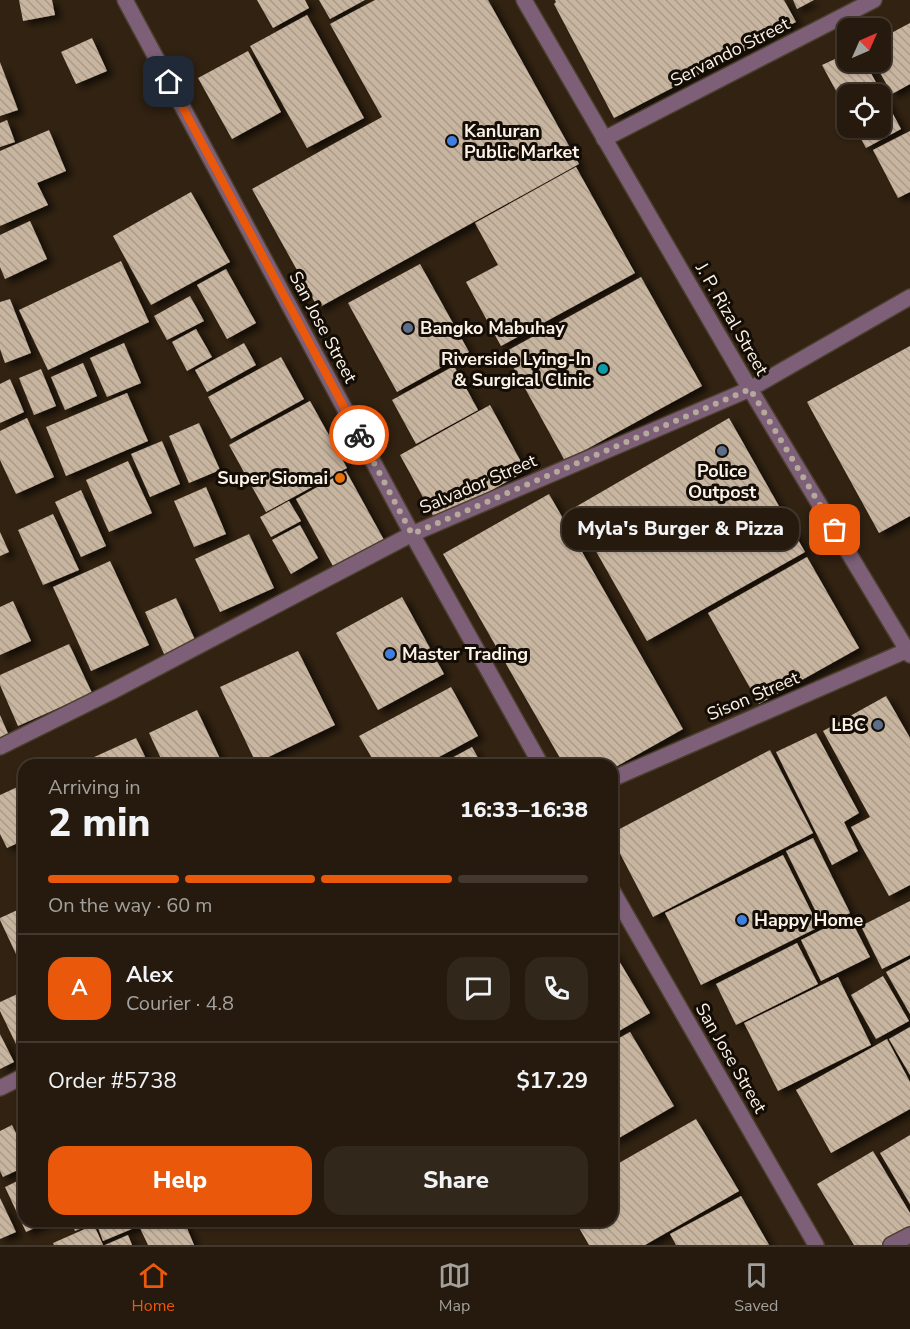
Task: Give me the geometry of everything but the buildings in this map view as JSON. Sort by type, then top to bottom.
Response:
[{"type":"street","name":"San Jose Street","points":[[125,0],[412,534],[538,759]]},
{"type":"street","name":"J. P. Rizal Street","points":[[524,0],[750,389],[909,652]]},
{"type":"street","name":"Servando Street","points":[[604,139],[873,0]]},
{"type":"street","name":"Salvador Street","points":[[0,747],[111,692],[412,534],[750,389],[910,297]]},
{"type":"street","name":"Sison Street","points":[[618,776],[909,652]]},
{"type":"street","name":"San Jose Street","points":[[618,900],[816,1245]]},
{"type":"street","points":[[0,1088],[18,1079]]},
{"type":"street","points":[[891,1245],[910,1235]]},
{"type":"way so far","points":[[359,435],[412,534],[750,389],[835,530]]},
{"type":"place","name":"Kanluran Public Market","points":[[452,141]]},
{"type":"place","name":"Bangko Mabuhay","points":[[408,328]]},
{"type":"place","name":"Riverside Lying-In & Surgical Clinic","points":[[603,369]]},
{"type":"place","name":"Police Outpost","points":[[722,451]]},
{"type":"place","name":"Super Siomai","points":[[340,478]]},
{"type":"place","name":"Myla's Burger & Pizza","points":[[835,530]]},
{"type":"place","name":"Master Trading","points":[[390,654]]},
{"type":"place","name":"LBC","points":[[878,725]]},
{"type":"place","name":"Happy Home","points":[[742,920]]},
{"type":"route","points":[[169,82],[359,435]]}]
